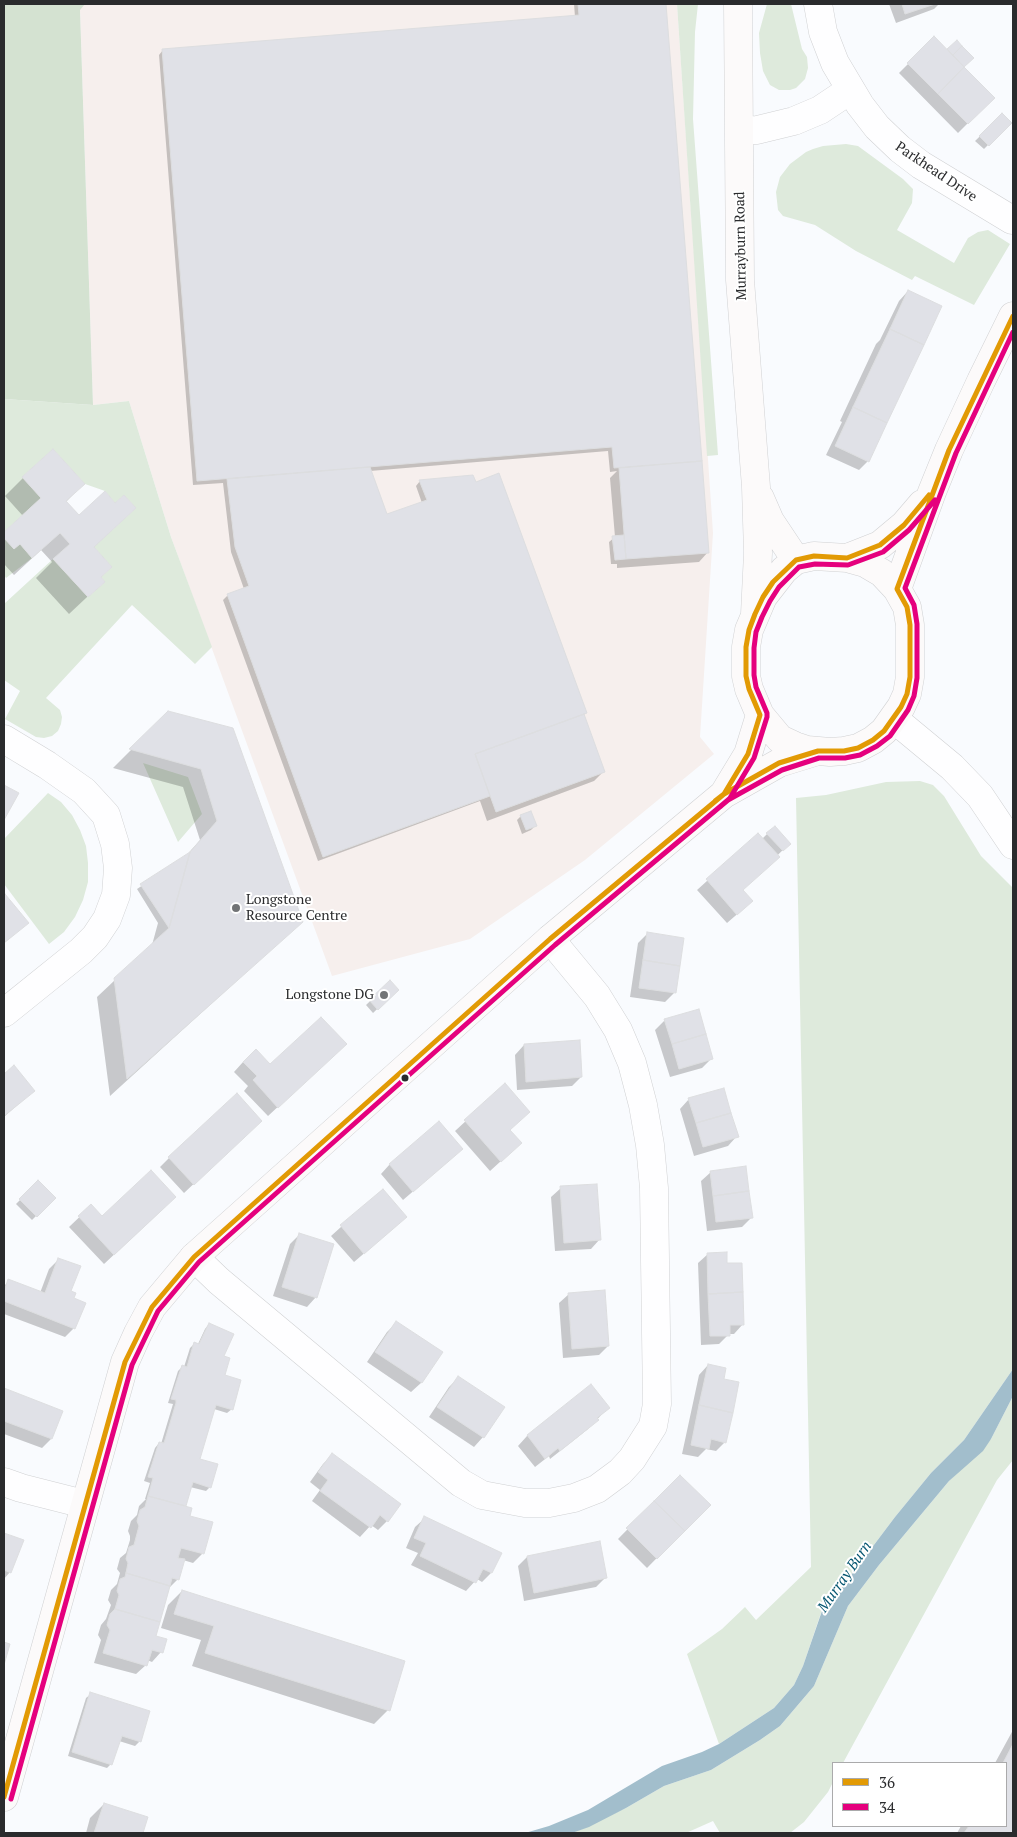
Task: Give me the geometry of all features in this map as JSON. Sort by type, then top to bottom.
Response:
[{"type":"street","name":"Murrayburn Road","points":[[738,4],[740,280],[756,487],[758,553],[755,614]]},
{"type":"street","name":"Parkhead Drive","points":[[818,4],[831,54],[850,90],[877,127],[910,157],[939,177],[1012,220]]},
{"type":"street","points":[[740,131],[757,130],[794,121],[820,110],[850,90]]},
{"type":"street","points":[[897,589],[932,492],[966,413],[1013,316]]},
{"type":"street","name":"Murrayburn Road","points":[[756,487],[770,521],[796,560]]},
{"type":"street","points":[[847,558],[880,544],[904,525],[932,492]]},
{"type":"street","points":[[814,556],[830,556],[866,563],[882,573],[897,589],[907,607],[910,625],[911,661],[907,694],[894,719],[884,731],[873,740],[858,748],[844,751],[818,751],[795,746],[780,739],[760,715],[749,689],[746,676],[746,647],[749,630],[763,597],[773,582],[796,560],[814,556]]},
{"type":"street","points":[[724,794],[748,754],[760,715]]},
{"type":"street","points":[[894,719],[952,767],[980,796],[1013,845]]},
{"type":"street","points":[[4,739],[47,765],[84,791],[106,815],[115,844],[118,868],[116,895],[107,919],[94,937],[81,951],[4,1013]]},
{"type":"street","points":[[4,1796],[84,1504],[126,1362],[138,1333],[152,1307],[194,1257],[550,939],[724,794],[779,764],[818,751]]},
{"type":"street","points":[[194,1257],[219,1281],[461,1483],[482,1495],[525,1503],[549,1503],[574,1498],[597,1489],[620,1472],[632,1459],[653,1426],[657,1404],[654,1188],[650,1145],[643,1105],[632,1063],[618,1030],[597,996],[550,939]]},
{"type":"street","points":[[4,1482],[84,1504]]},
{"type":"shaded area","points":[[85,4],[677,4],[713,533],[700,737],[714,754],[585,860],[470,939],[332,976],[171,537],[129,401],[93,405],[80,9]]},
{"type":"green space","points":[[4,4],[85,4],[80,10],[93,405],[4,399]]},
{"type":"green space","points":[[677,4],[698,4],[695,32],[693,119],[718,455],[707,456]]},
{"type":"green space","points":[[767,4],[791,4],[802,49],[807,57],[808,68],[805,79],[796,88],[790,90],[779,90],[770,85],[763,71],[759,33]]},
{"type":"green space","points":[[846,144],[858,146],[903,179],[913,189],[912,203],[897,230],[954,263],[968,238],[978,232],[988,230],[1010,244],[974,305],[915,276],[912,280],[856,251],[815,225],[783,216],[778,210],[776,192],[780,177],[790,164],[813,149]]},
{"type":"green space","points":[[4,399],[93,405],[129,401],[171,537],[212,647],[195,664],[132,605],[46,698],[60,710],[62,717],[58,731],[52,736],[44,738],[36,737],[5,719],[20,691],[4,680],[4,604],[53,559],[88,597],[105,582],[101,577],[112,567],[94,547],[136,508],[124,495],[115,503],[105,491],[85,484],[53,449],[22,477],[41,498],[4,532]]},
{"type":"green space","points":[[4,538],[14,549],[20,544],[32,558],[6,578],[4,575]]},
{"type":"green space","points":[[143,763],[188,777],[202,814],[178,842]]},
{"type":"green space","points":[[920,781],[933,785],[944,796],[981,856],[1013,888],[1013,1369],[964,1440],[931,1473],[840,1590],[823,1607],[803,1666],[794,1685],[774,1708],[719,1744],[687,1654],[722,1629],[745,1607],[756,1620],[811,1567],[796,798],[826,795],[886,782]]},
{"type":"green space","points":[[48,793],[61,802],[72,815],[86,846],[88,863],[88,882],[83,900],[75,917],[64,932],[49,944],[4,884],[4,839]]},
{"type":"green space","points":[[1013,1396],[1013,1460],[997,1480],[844,1762],[832,1762],[832,1784],[828,1792],[804,1822],[790,1833],[720,1833],[713,1821],[686,1833],[572,1833],[626,1808],[664,1786],[711,1770],[780,1726],[814,1686],[848,1606],[879,1565],[949,1481],[991,1439]]},
{"type":"water","points":[[1013,1369],[1013,1396],[991,1439],[983,1451],[949,1481],[879,1565],[848,1606],[814,1686],[780,1726],[711,1770],[664,1786],[589,1827],[572,1833],[525,1833],[549,1826],[588,1810],[662,1766],[719,1744],[774,1708],[794,1685],[803,1666],[823,1608],[840,1590],[931,1473],[964,1440]]},
{"type":"building","points":[[578,4],[666,4],[702,461],[614,468],[612,447],[197,481],[162,49],[579,15]]},
{"type":"building","points":[[902,4],[935,4],[905,14]]},
{"type":"building","points":[[934,36],[964,67],[938,94],[907,63]]},
{"type":"building","points":[[957,40],[962,46],[953,55],[947,49]]},
{"type":"building","points":[[962,46],[974,58],[964,67],[953,55]]},
{"type":"building","points":[[964,67],[995,98],[968,124],[938,94]]},
{"type":"building","points":[[1002,113],[1012,123],[989,146],[979,136]]},
{"type":"building","points":[[908,290],[942,306],[924,345],[890,329]]},
{"type":"building","points":[[890,329],[924,345],[887,423],[853,407]]},
{"type":"building","points":[[853,407],[887,423],[869,462],[835,446]]},
{"type":"building","points":[[53,449],[85,484],[66,501],[79,515],[105,491],[115,503],[124,495],[136,508],[94,547],[112,567],[101,577],[105,582],[88,597],[53,559],[70,544],[60,533],[32,558],[20,544],[14,549],[4,538],[4,532],[41,498],[22,477]]},
{"type":"building","points":[[702,461],[709,553],[626,559],[619,468]]},
{"type":"building","points":[[370,467],[387,514],[427,500],[419,480],[473,475],[476,482],[499,473],[587,713],[475,754],[490,796],[323,857],[227,594],[249,586],[235,547],[227,479]]},
{"type":"building","points":[[624,535],[626,559],[615,560],[612,536]]},
{"type":"building","name":"Longstone Resource Centre","points":[[168,711],[233,728],[303,922],[127,1079],[114,978],[169,928],[190,852],[217,821],[201,769],[129,749]]},
{"type":"building","points":[[584,714],[605,772],[496,812],[475,754]]},
{"type":"building","points":[[4,785],[19,793],[4,820]]},
{"type":"building","points":[[531,811],[537,826],[526,830],[520,815]]},
{"type":"building","points":[[775,826],[791,844],[783,851],[766,833]]},
{"type":"building","points":[[758,833],[780,857],[743,890],[753,901],[737,915],[706,879]]},
{"type":"building","points":[[190,852],[179,893],[169,928],[140,884]]},
{"type":"building","points":[[4,895],[29,923],[4,943]]},
{"type":"building","points":[[647,932],[684,938],[680,966],[643,960]]},
{"type":"building","points":[[643,960],[680,966],[676,993],[639,988]]},
{"type":"building","name":"Longstone DG","points":[[390,980],[399,990],[378,1010],[369,1000]]},
{"type":"building","points":[[699,1009],[706,1034],[672,1044],[664,1019]]},
{"type":"building","points":[[321,1017],[347,1044],[278,1108],[253,1080],[257,1076],[243,1062],[256,1049],[270,1064]]},
{"type":"building","points":[[706,1034],[713,1059],[679,1069],[672,1044]]},
{"type":"building","points":[[580,1040],[582,1077],[526,1082],[524,1044]]},
{"type":"building","points":[[14,1065],[35,1091],[4,1116],[4,1074]]},
{"type":"building","points":[[505,1083],[530,1112],[510,1130],[522,1143],[501,1162],[464,1120]]},
{"type":"building","points":[[724,1088],[731,1113],[696,1123],[688,1098]]},
{"type":"building","points":[[237,1093],[262,1121],[194,1185],[168,1157]]},
{"type":"building","points":[[731,1113],[739,1137],[703,1147],[696,1123]]},
{"type":"building","points":[[439,1121],[463,1149],[413,1192],[389,1164]]},
{"type":"building","points":[[746,1166],[749,1191],[713,1196],[710,1171]]},
{"type":"building","points":[[151,1170],[176,1197],[114,1255],[78,1216],[91,1204],[102,1216]]},
{"type":"building","points":[[38,1180],[56,1198],[37,1217],[19,1199]]},
{"type":"building","points":[[597,1184],[601,1240],[564,1243],[560,1186]]},
{"type":"building","points":[[383,1189],[407,1217],[364,1254],[340,1225]]},
{"type":"building","points":[[749,1191],[753,1218],[716,1222],[713,1196]]},
{"type":"building","points":[[299,1233],[334,1244],[317,1298],[282,1287]]},
{"type":"building","points":[[727,1252],[727,1263],[742,1263],[743,1292],[708,1294],[707,1253]]},
{"type":"building","points":[[58,1258],[81,1266],[71,1291],[76,1293],[74,1298],[86,1303],[75,1329],[4,1301],[4,1292],[8,1279],[45,1293]]},
{"type":"building","points":[[605,1290],[609,1346],[572,1349],[568,1293]]},
{"type":"building","points":[[743,1292],[744,1325],[730,1325],[730,1336],[710,1336],[708,1294]]},
{"type":"building","points":[[396,1321],[443,1352],[422,1383],[375,1352]]},
{"type":"building","points":[[209,1323],[234,1334],[224,1356],[230,1358],[225,1375],[241,1380],[233,1410],[216,1405],[200,1459],[218,1464],[211,1488],[193,1482],[186,1506],[148,1496],[153,1478],[148,1477],[159,1442],[164,1443],[176,1403],[176,1400],[171,1399],[182,1365],[187,1367],[194,1342],[199,1344]]},
{"type":"building","points":[[708,1364],[726,1368],[724,1379],[739,1382],[733,1413],[699,1405]]},
{"type":"building","points":[[458,1376],[505,1407],[484,1438],[437,1407]]},
{"type":"building","points":[[591,1384],[610,1408],[597,1418],[599,1420],[560,1451],[558,1448],[545,1459],[527,1435]]},
{"type":"building","points":[[4,1388],[63,1411],[52,1439],[4,1421]]},
{"type":"building","points":[[699,1405],[733,1413],[726,1443],[711,1439],[709,1449],[691,1445]]},
{"type":"building","points":[[332,1453],[401,1504],[388,1522],[380,1515],[371,1528],[320,1491],[328,1480],[318,1472]]},
{"type":"building","points":[[680,1475],[711,1505],[685,1531],[654,1501]]},
{"type":"building","points":[[148,1496],[192,1508],[190,1516],[213,1522],[204,1554],[181,1548],[178,1558],[185,1559],[179,1580],[172,1578],[170,1586],[126,1573],[128,1563],[126,1559],[129,1547],[134,1545],[139,1526],[137,1521],[140,1510],[145,1507]]},
{"type":"building","points":[[654,1501],[685,1531],[657,1559],[626,1528]]},
{"type":"building","points":[[424,1516],[502,1553],[492,1573],[483,1569],[476,1583],[420,1556],[426,1543],[414,1538]]},
{"type":"building","points":[[4,1533],[24,1540],[11,1573],[4,1570]]},
{"type":"building","points":[[600,1541],[607,1578],[534,1593],[527,1556]]},
{"type":"building","points":[[126,1573],[170,1586],[160,1622],[115,1609],[119,1595],[117,1591],[120,1579],[125,1577]]},
{"type":"building","points":[[182,1590],[405,1661],[390,1711],[205,1653],[214,1626],[174,1614]]},
{"type":"building","points":[[115,1609],[160,1622],[156,1636],[167,1639],[163,1653],[152,1650],[147,1666],[103,1653],[110,1630],[107,1625],[110,1614]]},
{"type":"building","points":[[4,1642],[10,1644],[4,1665]]},
{"type":"building","points":[[90,1692],[150,1711],[141,1742],[122,1736],[112,1765],[72,1752]]},
{"type":"building","points":[[1013,1744],[1013,1833],[964,1833],[968,1827],[1007,1827],[1007,1762],[1004,1762]]},
{"type":"building","points":[[104,1803],[148,1817],[143,1833],[94,1833]]},
{"type":"transit line","name":"36","points":[[4,1797],[125,1362],[152,1307],[194,1257],[550,939],[724,794],[779,763],[818,751],[844,751],[858,748],[873,740],[884,731],[901,707],[907,694],[910,677],[910,625],[907,607],[897,589],[949,450],[1013,316]]},
{"type":"transit line","name":"34","points":[[11,1799],[132,1365],[158,1311],[199,1262],[555,945],[728,800],[782,770],[819,758],[845,758],[860,755],[890,736],[908,710],[914,696],[917,678],[917,624],[914,605],[905,588],[956,453],[1013,332]]},
{"type":"transit line","name":"36","points":[[715,801],[724,794],[748,754],[760,715],[749,689],[746,676],[746,647],[749,630],[755,614],[773,582],[796,560],[814,556],[847,558],[880,545],[904,525],[929,495]]},
{"type":"transit line","name":"34","points":[[720,807],[730,798],[754,758],[767,717],[756,687],[754,648],[756,632],[762,617],[779,587],[799,567],[815,564],[848,565],[883,552],[909,530],[935,500]]},
{"type":"place","name":"Longstone Resource Centre","points":[[236,908]]},
{"type":"place","name":"Longstone DG","points":[[384,995]]},
{"type":"water label","name":"Murray Burn","points":[[845,1577]]}]
